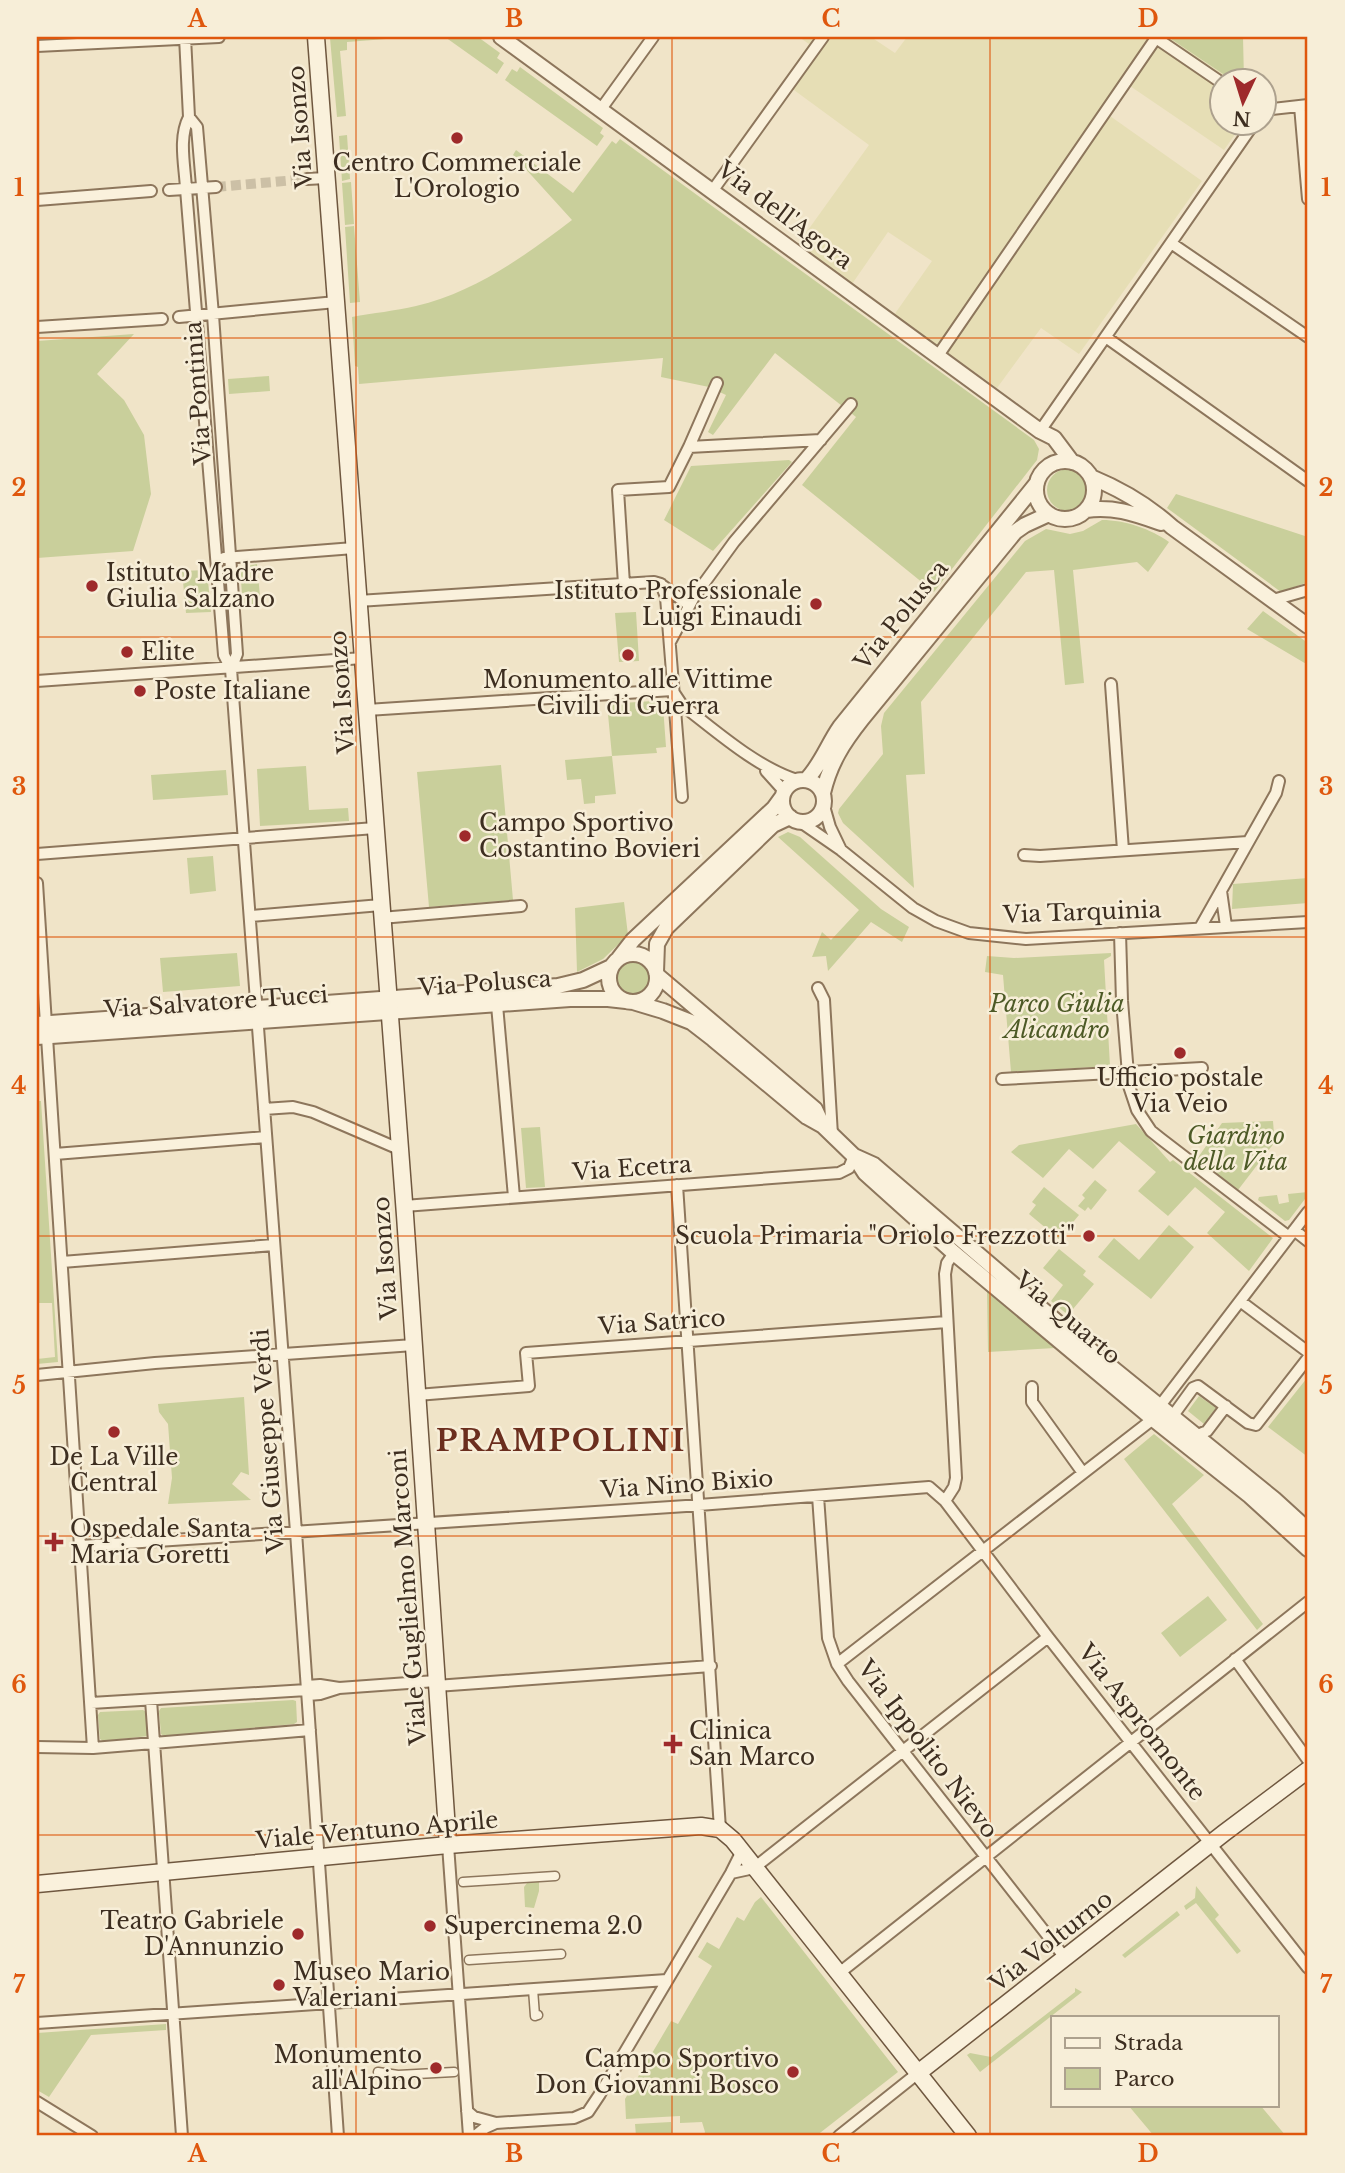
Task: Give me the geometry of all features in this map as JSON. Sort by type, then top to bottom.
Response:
[{"type":"main road","name":"Via Isonzo","points":[[316,37],[414,1345]]},
{"type":"main road","name":"Viale Guglielmo Marconi","points":[[414,1345],[448,1845]]},
{"type":"main road","name":"Via Volturno","points":[[918,2073],[1308,1770]]},
{"type":"main road","name":"Viale Ventuno Aprile","points":[[37,1884],[448,1845],[701,1826],[720,1829]]},
{"type":"main road","points":[[720,1829],[742,1851],[968,2136]]},
{"type":"street","points":[[37,46],[54,41],[219,37]]},
{"type":"street","name":"Via dell'Agora","points":[[501,37],[937,356],[1054,438],[1072,462],[1080,465],[1091,477],[1158,514],[1308,626]]},
{"type":"street","points":[[601,109],[653,37]]},
{"type":"street","points":[[713,190],[823,37]]},
{"type":"street","name":"Via Pontinia","points":[[185,38],[189,117],[184,126],[183,137],[186,188],[224,655],[232,668]]},
{"type":"street","points":[[937,356],[1156,38],[1208,73]]},
{"type":"street","points":[[1278,109],[1304,106],[1308,199]]},
{"type":"street","name":"Via Pontinia","points":[[189,117],[197,127],[214,315],[237,654],[232,668],[257,1015]]},
{"type":"street","points":[[1048,466],[1051,451],[1041,431],[1245,136]]},
{"type":"street","points":[[307,179],[327,178]]},
{"type":"street","points":[[169,190],[216,187]]},
{"type":"street","points":[[37,200],[151,191]]},
{"type":"street","points":[[1171,243],[1308,337]]},
{"type":"street","points":[[179,317],[336,302]]},
{"type":"street","points":[[37,327],[163,319]]},
{"type":"street","points":[[1107,338],[1308,481]]},
{"type":"street","points":[[624,584],[618,490],[669,487],[717,383]]},
{"type":"street","points":[[670,642],[689,605],[734,542],[851,404]]},
{"type":"street","points":[[689,447],[821,440]]},
{"type":"street","points":[[1049,514],[1038,500],[1039,476],[1048,466],[1064,461],[1072,462]]},
{"type":"street","points":[[1086,510],[1094,494],[1091,477]]},
{"type":"street","name":"Via Polusca","points":[[388,1006],[563,985],[583,980],[615,962],[633,940],[769,813],[792,783],[814,772],[840,727],[1037,483]]},
{"type":"street","points":[[1110,508],[1120,491]]},
{"type":"street","name":"Via dell'Agora","points":[[1049,514],[1069,519],[1086,510],[1110,508],[1172,527]]},
{"type":"street","name":"Via Polusca","points":[[824,799],[832,762],[862,719],[1016,532],[1049,514]]},
{"type":"street","points":[[215,559],[354,548]]},
{"type":"street","points":[[358,601],[654,582],[661,584],[689,605]]},
{"type":"street","points":[[661,584],[666,597],[682,797]]},
{"type":"street","points":[[1273,600],[1308,590]]},
{"type":"street","points":[[37,681],[363,657]]},
{"type":"street","points":[[1111,684],[1123,850]]},
{"type":"street","points":[[367,710],[672,691]]},
{"type":"street","points":[[657,974],[648,959],[641,955],[626,955],[615,962],[609,974],[611,988],[620,998],[629,1001],[648,997],[657,984],[657,974],[657,944],[666,928],[773,825],[794,819],[812,820],[817,817],[824,799],[819,787],[760,763],[682,705],[672,691]]},
{"type":"street","points":[[760,763],[783,794],[783,808],[794,819]]},
{"type":"street","points":[[1200,928],[1276,793],[1279,781]]},
{"type":"street","name":"Via Tarquinia","points":[[824,799],[830,827],[841,850]]},
{"type":"street","name":"Via Tarquinia","points":[[794,819],[841,850],[913,908],[936,921],[969,933],[1026,939],[1308,922]]},
{"type":"street","points":[[37,855],[375,828]]},
{"type":"street","points":[[1024,855],[1248,842]]},
{"type":"street","points":[[37,883],[42,1030],[55,1154],[93,1748]]},
{"type":"street","points":[[1221,888],[1226,926]]},
{"type":"street","points":[[250,916],[521,906]]},
{"type":"street","points":[[1120,933],[1127,1073],[1137,1110],[1152,1131],[1291,1233],[1308,1241]]},
{"type":"street","name":"Via Quarto","points":[[657,974],[815,1109],[828,1130],[854,1156],[874,1165],[959,1248],[1156,1413],[1250,1496],[1304,1532]]},
{"type":"street","points":[[818,988],[824,1000],[828,1130]]},
{"type":"street","name":"Via Polusca","points":[[388,1006],[497,1005],[580,999],[629,1001]]},
{"type":"street","name":"Via Quarto","points":[[629,1001],[691,1022],[807,1117],[828,1130]]},
{"type":"street","points":[[497,1005],[514,1197]]},
{"type":"street","name":"Via Salvatore Tucci","points":[[42,1030],[388,1006]]},
{"type":"street","name":"Via Giuseppe Verdi","points":[[257,1015],[338,2136]]},
{"type":"street","points":[[1002,1079],[1202,1068]]},
{"type":"street","points":[[264,1109],[293,1107],[307,1110],[399,1149]]},
{"type":"street","points":[[55,1154],[266,1137]]},
{"type":"street","name":"Via Ecetra","points":[[404,1206],[839,1173],[849,1168],[854,1156]]},
{"type":"street","points":[[677,1185],[720,1829]]},
{"type":"street","points":[[838,1664],[1156,1413],[1308,1212]]},
{"type":"street","points":[[62,1262],[274,1245]]},
{"type":"street","points":[[945,1501],[954,1486],[956,1468],[945,1268],[959,1248]]},
{"type":"street","points":[[1240,1301],[1308,1352]]},
{"type":"street","name":"Via Satrico","points":[[417,1395],[529,1386],[526,1353],[947,1322]]},
{"type":"street","points":[[37,1375],[155,1363],[414,1345]]},
{"type":"street","points":[[1172,1417],[1195,1386],[1201,1387],[1248,1423],[1256,1425],[1308,1358]]},
{"type":"street","points":[[1032,1387],[1032,1402],[1083,1473]]},
{"type":"street","points":[[1195,1436],[1207,1432],[1226,1406]]},
{"type":"street","name":"Via Quarto","points":[[1156,1413],[1172,1417],[1304,1532]]},
{"type":"street","name":"Via Nino Bixio","points":[[81,1546],[699,1505],[925,1487],[934,1490],[945,1501]]},
{"type":"street","name":"Via Ippolito Nievo","points":[[818,1496],[826,1625],[838,1664],[848,1681],[984,1857],[1066,1959]]},
{"type":"street","name":"Via Aspromonte","points":[[945,1501],[1048,1637],[1308,1968]]},
{"type":"street","points":[[838,1974],[1308,1602]]},
{"type":"street","points":[[731,1873],[754,1868],[1048,1637]]},
{"type":"street","points":[[1235,1659],[1308,1760]]},
{"type":"street","points":[[91,1703],[307,1690],[320,1685],[340,1688],[436,1684],[711,1665]]},
{"type":"street","points":[[151,1700],[182,2136]]},
{"type":"street","points":[[37,1747],[93,1748],[310,1730]]},
{"type":"street","points":[[448,1845],[469,2136]]},
{"type":"street","points":[[475,2136],[485,2127],[496,2123],[579,2117],[588,2112],[742,1851]]},
{"type":"street","points":[[463,1882],[555,1876]]},
{"type":"street","points":[[469,1960],[561,1954]]},
{"type":"street","points":[[37,2023],[667,1980]]},
{"type":"street","points":[[533,1989],[535,2016],[538,2015]]},
{"type":"street","points":[[378,2072],[398,2075],[454,2072]]},
{"type":"street","points":[[839,2136],[918,2073]]},
{"type":"street","points":[[37,2102],[92,2136]]},
{"type":"street","points":[[467,2111],[474,2117],[496,2123]]},
{"type":"shaded area","points":[[799,37],[871,37],[895,53],[907,37],[1168,37],[1211,66],[1208,66],[1208,136],[1234,136],[1224,150],[1130,86],[1110,116],[1202,181],[1079,354],[1041,328],[997,388],[894,315],[932,261],[888,232],[852,284],[798,244],[869,145],[783,82],[809,44]]},
{"type":"green space","points":[[412,37],[347,42],[347,50],[340,51],[346,116],[337,117],[330,38]]},
{"type":"green space","points":[[445,37],[478,37],[500,53],[497,58],[504,63],[497,74]]},
{"type":"green space","points":[[1168,37],[1243,37],[1244,66],[1211,66]]},
{"type":"green space","points":[[520,67],[603,128],[600,133],[604,136],[597,146],[505,80],[512,69],[517,72]]},
{"type":"green space","points":[[347,135],[350,179],[342,181],[339,136]]},
{"type":"green space","points":[[620,139],[1034,440],[1039,449],[1037,460],[934,592],[802,485],[856,417],[775,353],[713,435],[708,432],[726,395],[709,387],[661,377],[663,358],[359,384],[358,367],[355,366],[352,317],[416,306],[459,292],[518,259],[572,220],[513,155],[516,150],[573,193],[612,141],[616,144]]},
{"type":"green space","points":[[351,182],[354,224],[345,225],[342,183]]},
{"type":"green space","points":[[354,226],[360,302],[350,303],[345,227]]},
{"type":"green space","points":[[134,334],[97,374],[124,400],[144,435],[151,494],[133,551],[37,558],[37,341]]},
{"type":"green space","points":[[269,376],[270,391],[229,394],[228,379]]},
{"type":"green space","points":[[789,460],[792,462],[713,551],[664,520],[691,466]]},
{"type":"green space","points":[[1068,469],[1083,475],[1089,490],[1083,505],[1068,511],[1053,505],[1047,490],[1053,475]]},
{"type":"green space","points":[[1176,494],[1308,537],[1308,582],[1281,592],[1167,508]]},
{"type":"green space","points":[[1102,520],[1137,526],[1169,542],[1148,572],[1137,562],[1073,570],[1084,683],[1065,685],[1054,570],[1026,572],[921,702],[925,774],[906,775],[914,888],[843,823],[838,813],[883,754],[881,726],[884,713],[1025,541],[1046,529],[1070,534],[1083,531]]},
{"type":"green space","points":[[257,564],[261,607],[243,608],[240,567]]},
{"type":"green space","points":[[206,570],[211,612],[186,613],[182,571]]},
{"type":"green space","points":[[1263,611],[1308,643],[1308,665],[1247,629]]},
{"type":"green space","points":[[636,612],[639,661],[619,662],[615,613]]},
{"type":"green space","points":[[653,701],[663,706],[666,747],[656,748],[657,753],[612,756],[607,704]]},
{"type":"green space","points":[[612,756],[616,794],[595,796],[595,803],[584,804],[581,779],[567,780],[565,760]]},
{"type":"green space","name":"Campo Sportivo Costantino Bovieri","points":[[501,765],[513,900],[429,907],[417,772]]},
{"type":"green space","points":[[306,766],[309,810],[348,808],[349,821],[260,826],[257,769]]},
{"type":"green space","points":[[226,770],[228,795],[153,800],[151,775]]},
{"type":"green space","points":[[788,832],[800,837],[881,909],[909,927],[902,942],[871,922],[828,971],[826,956],[812,957],[822,932],[831,940],[859,910],[778,837]]},
{"type":"green space","points":[[213,856],[216,891],[190,894],[187,858]]},
{"type":"green space","points":[[1308,878],[1308,903],[1232,909],[1233,884]]},
{"type":"green space","points":[[624,902],[628,935],[603,959],[577,972],[575,908]]},
{"type":"green space","points":[[237,953],[240,986],[163,992],[160,958]]},
{"type":"green space","name":"Parco Giulia Alicandro","points":[[1111,953],[1111,956],[1104,960],[1110,1066],[1011,1072],[1003,975],[985,972],[987,956],[1014,958]]},
{"type":"green space","points":[[633,962],[644,967],[649,978],[644,989],[633,994],[622,989],[617,978],[622,967]]},
{"type":"green space","points":[[37,1101],[41,1101],[58,1362],[37,1364],[37,1359],[55,1357],[52,1303],[37,1303]]},
{"type":"green space","name":"Giardino della Vita","points":[[1273,1121],[1274,1134],[1278,1138],[1238,1190],[1197,1159],[1222,1123]]},
{"type":"green space","points":[[1136,1124],[1170,1162],[1173,1160],[1273,1238],[1249,1271],[1207,1233],[1225,1212],[1195,1187],[1168,1216],[1138,1191],[1156,1172],[1119,1141],[1093,1169],[1069,1149],[1043,1178],[1011,1152],[1019,1145]]},
{"type":"green space","points":[[540,1127],[545,1187],[526,1188],[521,1128]]},
{"type":"green space","points":[[1095,1180],[1107,1190],[1091,1210],[1088,1207],[1085,1211],[1078,1206],[1085,1198],[1082,1195]]},
{"type":"green space","points":[[1044,1187],[1079,1215],[1059,1239],[1029,1214],[1036,1205],[1032,1202]]},
{"type":"green space","points":[[1308,1192],[1289,1220],[1285,1221],[1258,1200],[1259,1197],[1277,1195],[1279,1204],[1289,1202],[1288,1194]]},
{"type":"green space","points":[[1169,1225],[1194,1247],[1151,1299],[1098,1257],[1114,1238],[1139,1260]]},
{"type":"green space","points":[[1059,1249],[1086,1271],[1083,1275],[1094,1284],[1068,1315],[1051,1301],[1063,1285],[1043,1268]]},
{"type":"green space","points":[[987,1290],[1055,1348],[988,1352]]},
{"type":"green space","points":[[1308,1379],[1308,1457],[1268,1427]]},
{"type":"green space","points":[[1199,1396],[1216,1408],[1204,1424],[1188,1411]]},
{"type":"green space","points":[[244,1397],[249,1475],[241,1472],[232,1484],[251,1500],[168,1504],[172,1478],[168,1424],[159,1412],[158,1404]]},
{"type":"green space","points":[[1154,1434],[1204,1475],[1172,1504],[1263,1624],[1257,1630],[1124,1459]]},
{"type":"green space","points":[[1208,1596],[1227,1620],[1180,1657],[1161,1633]]},
{"type":"green space","points":[[296,1701],[297,1722],[294,1724],[164,1736],[161,1734],[161,1708]]},
{"type":"green space","points":[[100,1712],[146,1712],[148,1736],[103,1741],[100,1739]]},
{"type":"green space","points":[[539,1882],[534,1908],[525,1907],[524,1887],[527,1883]]},
{"type":"green space","points":[[1196,1886],[1219,1915],[1215,1919],[1241,1951],[1237,1954],[1196,1903],[1186,1910],[1184,1906],[1195,1898]]},
{"type":"green space","points":[[761,1897],[898,2072],[816,2136],[703,2136],[705,2132],[702,2122],[680,2123],[680,2116],[626,2119],[625,2099],[671,2021],[678,2024],[712,1966],[698,1957],[707,1942],[719,1949],[737,1917],[744,1921]]},
{"type":"green space","points":[[1177,1911],[1180,1915],[1125,1958],[1122,1955]]},
{"type":"green space","points":[[1075,1988],[1082,1992],[980,2072],[967,2055],[970,2053],[991,2057],[1075,1992]]},
{"type":"green space","points":[[166,2024],[166,2030],[91,2035],[49,2097],[37,2090],[37,2033]]},
{"type":"green space","points":[[1129,2106],[1261,2106],[1286,2136],[1154,2136]]},
{"type":"green space","points":[[671,2122],[672,2136],[636,2136],[635,2124]]},
{"type":"tunnel","points":[[216,187],[307,179]]},
{"type":"place","name":"Centro Commerciale L'Orologio","points":[[457,138]]},
{"type":"place","name":"Istituto Madre Giulia Salzano","points":[[92,586]]},
{"type":"place","name":"Istituto Professionale Luigi Einaudi","points":[[816,604]]},
{"type":"place","name":"Elite","points":[[127,652]]},
{"type":"place","name":"Monumento alle Vittime Civili di Guerra","points":[[628,655]]},
{"type":"place","name":"Poste Italiane","points":[[140,691]]},
{"type":"place","name":"Campo Sportivo Costantino Bovieri","points":[[465,836]]},
{"type":"place","name":"Ufficio postale Via Veio","points":[[1180,1053]]},
{"type":"place","name":"Scuola Primaria \"Oriolo Frezzotti\"","points":[[1089,1236]]},
{"type":"place","name":"De La Ville Central","points":[[114,1432]]},
{"type":"place","name":"Ospedale Santa Maria Goretti","points":[[54,1542]]},
{"type":"place","name":"Clinica San Marco","points":[[673,1744]]},
{"type":"place","name":"Supercinema 2.0","points":[[430,1926]]},
{"type":"place","name":"Teatro Gabriele D'Annunzio","points":[[298,1934]]},
{"type":"place","name":"Museo Mario Valeriani","points":[[279,1985]]},
{"type":"place","name":"Monumento all'Alpino","points":[[436,2068]]},
{"type":"place","name":"Campo Sportivo Don Giovanni Bosco","points":[[793,2072]]},
{"type":"district","name":"PRAMPOLINI","points":[[561,1441]]}]
